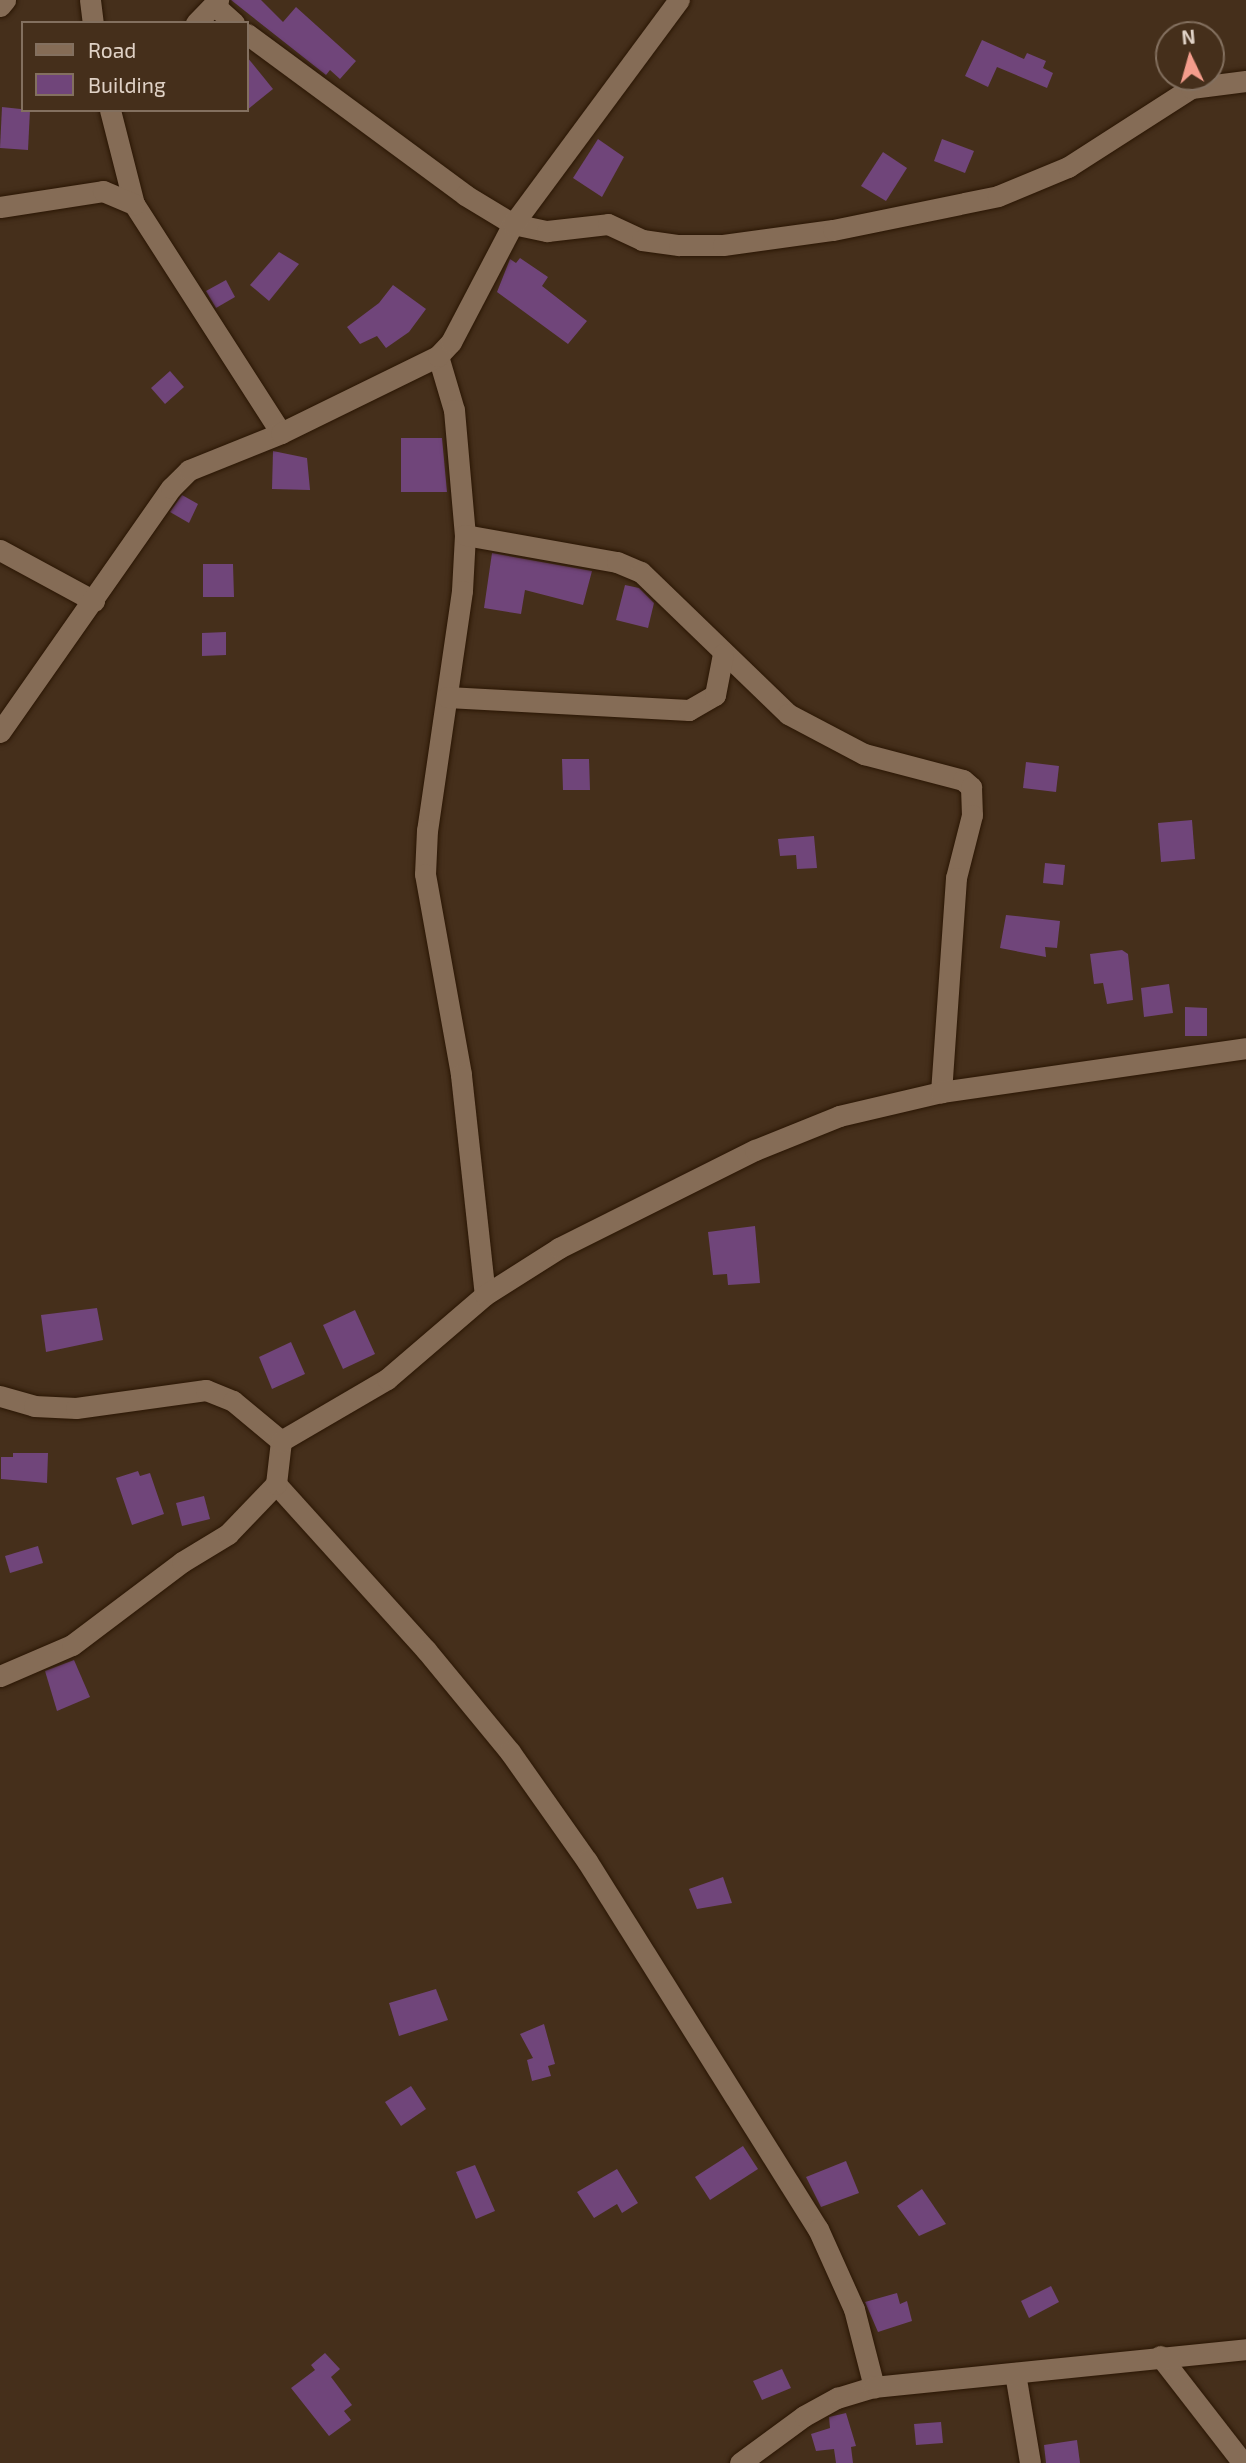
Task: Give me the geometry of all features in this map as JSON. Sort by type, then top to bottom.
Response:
[{"type":"street","points":[[0,6],[5,0]]},
{"type":"street","points":[[90,0],[93,21]]},
{"type":"street","points":[[0,732],[172,488],[189,470],[281,432],[438,356],[451,342],[513,224],[679,0]]},
{"type":"street","points":[[198,21],[216,3],[231,21]]},
{"type":"street","points":[[248,35],[465,195],[513,224],[547,231],[608,224],[658,244],[723,245],[930,213],[998,195],[1068,167],[1191,88],[1246,81]]},
{"type":"street","points":[[111,112],[134,204],[281,432]]},
{"type":"street","points":[[0,207],[103,191],[134,204]]},
{"type":"street","points":[[438,356],[454,410],[465,535],[447,697],[427,830],[425,874],[461,1074],[485,1295]]},
{"type":"street","points":[[465,535],[617,562],[642,572],[723,653],[798,719],[864,754],[963,780],[971,787],[972,815],[956,877],[941,1092]]},
{"type":"street","points":[[0,550],[94,601]]},
{"type":"street","points":[[447,697],[690,710],[705,705],[715,695],[723,653]]},
{"type":"street","points":[[281,1441],[387,1379],[485,1295],[559,1248],[755,1150],[839,1116],[941,1092],[1246,1048]]},
{"type":"street","points":[[0,1396],[34,1406],[76,1408],[205,1390],[233,1401],[281,1441]]},
{"type":"street","points":[[0,1676],[72,1645],[182,1562],[228,1534],[276,1484],[281,1441]]},
{"type":"street","points":[[276,1484],[476,1712],[587,1861],[818,2229],[854,2309],[874,2387]]},
{"type":"street","points":[[740,2463],[804,2416],[837,2398],[874,2387],[1246,2349]]},
{"type":"street","points":[[1160,2356],[1243,2463]]},
{"type":"street","points":[[1015,2373],[1030,2463]]},
{"type":"street","points":[[1220,2463],[1222,2438]]},
{"type":"building","points":[[231,0],[261,0],[283,22],[296,7],[356,61],[340,79],[330,70],[326,75]]},
{"type":"building","points":[[982,40],[1024,59],[1027,53],[1046,61],[1043,68],[1053,73],[1047,88],[997,67],[988,87],[965,76]]},
{"type":"building","points":[[248,58],[273,89],[248,109]]},
{"type":"building","points":[[2,107],[30,112],[28,150],[0,148]]},
{"type":"building","points":[[598,139],[624,157],[602,197],[573,178]]},
{"type":"building","points":[[942,139],[974,151],[965,173],[934,161]]},
{"type":"building","points":[[883,152],[907,168],[886,201],[861,186]]},
{"type":"building","points":[[279,252],[299,264],[269,301],[250,285]]},
{"type":"building","points":[[520,258],[548,277],[542,286],[587,321],[568,344],[497,292],[510,259],[516,263]]},
{"type":"building","points":[[226,280],[235,297],[216,308],[206,291]]},
{"type":"building","points":[[393,285],[426,309],[409,332],[386,348],[377,336],[360,344],[347,327],[379,303]]},
{"type":"building","points":[[170,371],[184,387],[165,404],[151,388]]},
{"type":"building","points":[[401,438],[442,438],[447,492],[401,492]]},
{"type":"building","points":[[273,451],[307,458],[310,490],[272,489]]},
{"type":"building","points":[[182,495],[198,504],[189,523],[170,512]]},
{"type":"building","points":[[492,553],[592,571],[583,605],[525,590],[521,614],[484,608]]},
{"type":"building","points":[[203,564],[233,564],[234,597],[203,597]]},
{"type":"building","points":[[625,585],[639,588],[654,603],[648,628],[616,620]]},
{"type":"building","points":[[226,632],[226,655],[202,656],[202,633]]},
{"type":"building","points":[[562,759],[589,759],[590,790],[563,790]]},
{"type":"building","points":[[1026,762],[1059,766],[1056,792],[1023,788]]},
{"type":"building","points":[[1192,820],[1195,859],[1161,862],[1158,823]]},
{"type":"building","points":[[814,836],[817,868],[797,869],[796,855],[780,856],[778,839]]},
{"type":"building","points":[[1045,863],[1065,865],[1063,885],[1043,883]]},
{"type":"building","points":[[1006,915],[1060,921],[1057,948],[1045,947],[1046,957],[1000,948]]},
{"type":"building","points":[[1122,950],[1128,954],[1133,1000],[1107,1004],[1103,983],[1094,984],[1090,954]]},
{"type":"building","points":[[1169,984],[1173,1013],[1144,1017],[1141,988]]},
{"type":"building","points":[[1185,1007],[1207,1008],[1207,1036],[1185,1036]]},
{"type":"building","points":[[755,1226],[760,1283],[728,1285],[727,1274],[713,1275],[708,1232]]},
{"type":"building","points":[[97,1308],[103,1340],[46,1352],[41,1315]]},
{"type":"building","points":[[355,1310],[375,1354],[343,1369],[323,1325]]},
{"type":"building","points":[[291,1342],[305,1374],[272,1389],[259,1357]]},
{"type":"building","points":[[13,1453],[48,1453],[47,1483],[1,1479],[1,1457],[13,1457]]},
{"type":"building","points":[[138,1471],[140,1476],[150,1473],[164,1514],[132,1525],[116,1478]]},
{"type":"building","points":[[204,1496],[210,1519],[182,1526],[176,1503]]},
{"type":"building","points":[[38,1546],[43,1563],[10,1573],[5,1556]]},
{"type":"building","points":[[74,1660],[90,1697],[57,1711],[45,1671]]},
{"type":"building","points":[[723,1877],[732,1903],[697,1909],[689,1889]]},
{"type":"building","points":[[436,1989],[448,2020],[399,2036],[389,2003]]},
{"type":"building","points":[[544,2024],[555,2064],[548,2066],[551,2076],[532,2081],[527,2060],[533,2058],[520,2034]]},
{"type":"building","points":[[411,2086],[426,2109],[401,2126],[385,2102]]},
{"type":"building","points":[[743,2146],[758,2169],[710,2200],[695,2177]]},
{"type":"building","points":[[846,2161],[859,2193],[821,2207],[806,2177]]},
{"type":"building","points":[[475,2165],[495,2211],[476,2219],[456,2172]]},
{"type":"building","points":[[617,2169],[638,2203],[622,2213],[617,2204],[594,2218],[577,2192]]},
{"type":"building","points":[[922,2189],[946,2224],[919,2236],[897,2206]]},
{"type":"building","points":[[1051,2286],[1059,2302],[1029,2318],[1021,2301]]},
{"type":"building","points":[[897,2293],[900,2304],[907,2301],[912,2321],[878,2332],[865,2302]]},
{"type":"building","points":[[325,2353],[340,2369],[331,2377],[352,2405],[344,2411],[351,2420],[329,2436],[291,2388],[315,2370],[311,2365]]},
{"type":"building","points":[[782,2369],[791,2388],[762,2400],[753,2381]]},
{"type":"building","points":[[846,2413],[856,2446],[851,2447],[853,2463],[836,2463],[834,2449],[816,2451],[811,2434],[830,2428],[829,2417]]},
{"type":"building","points":[[941,2422],[943,2443],[916,2445],[914,2424]]},
{"type":"building","points":[[1077,2440],[1080,2463],[1046,2463],[1044,2445]]}]
